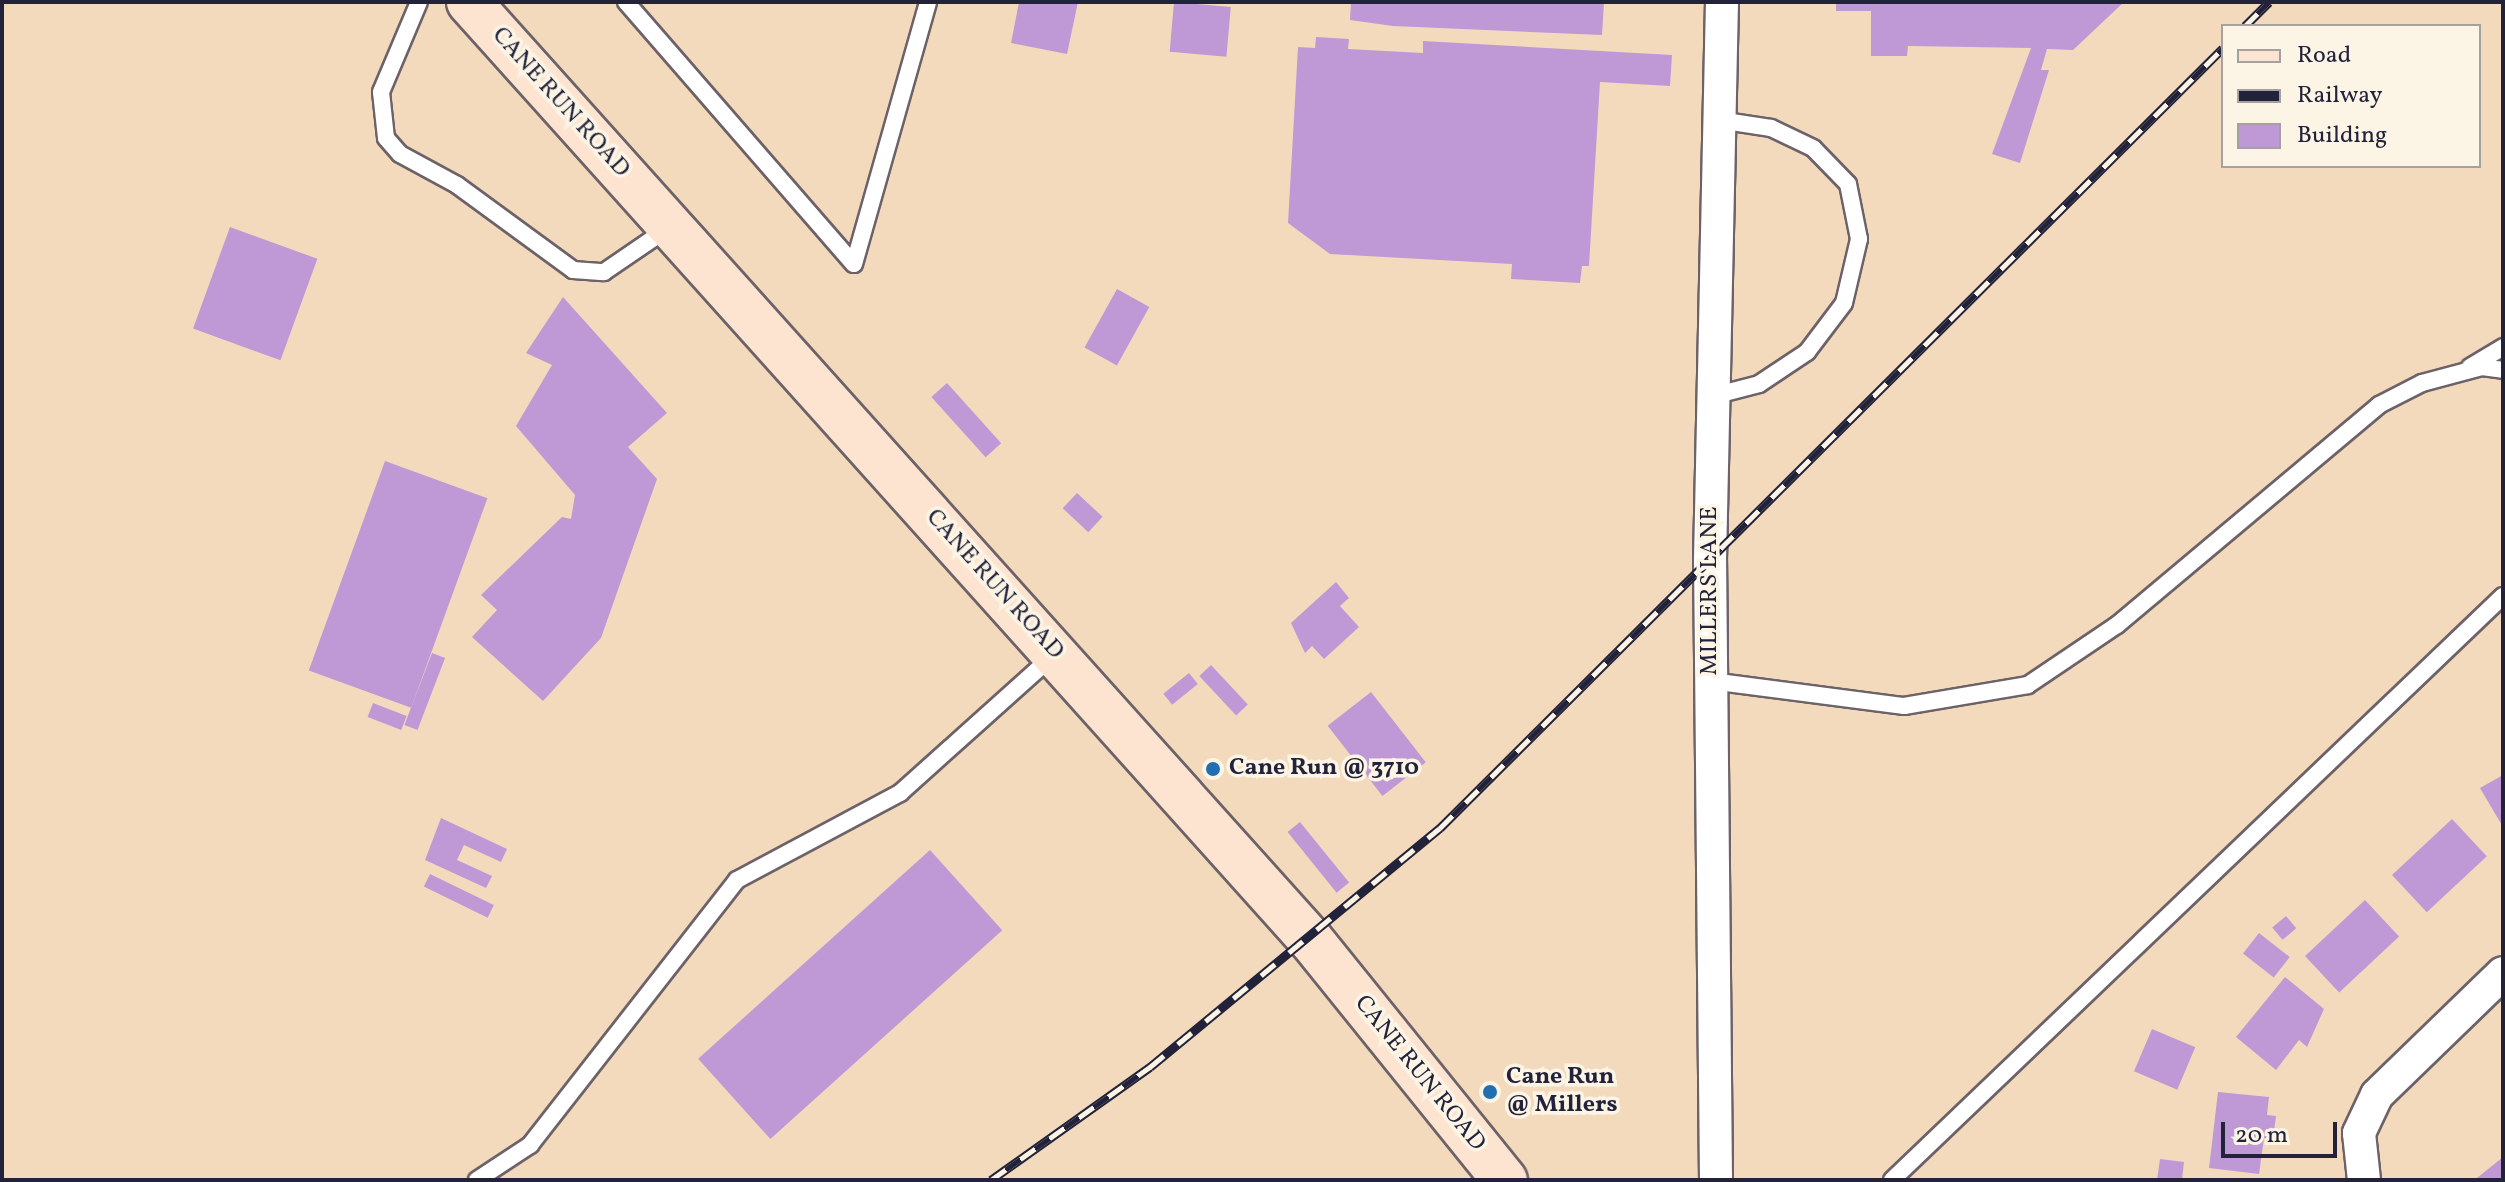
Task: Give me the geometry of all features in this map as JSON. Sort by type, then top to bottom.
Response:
[{"type":"main road","name":"CANE RUN ROAD","points":[[469,2],[1311,940],[1505,1180]]},
{"type":"street","name":"MILLERS LANE","points":[[1716,1180],[1711,681],[1713,396],[1722,2]]},
{"type":"street","points":[[2364,1180],[2359,1133],[2377,1095],[2503,973]]},
{"type":"lane","points":[[419,2],[381,92],[386,138],[400,154],[457,185],[573,270],[604,272],[671,226]]},
{"type":"lane","points":[[626,2],[854,264],[928,2]]},
{"type":"lane","points":[[1713,396],[1759,384],[1807,352],[1844,303],[1859,239],[1848,184],[1813,148],[1771,128],[1719,120]]},
{"type":"lane","points":[[1711,681],[1904,706],[2028,685],[2117,625],[2379,405],[2458,373],[2503,347]]},
{"type":"lane","points":[[2458,373],[2503,370]]},
{"type":"lane","points":[[1892,1180],[2503,596]]},
{"type":"lane","points":[[477,1180],[530,1145],[737,880],[900,793],[1055,654]]},
{"type":"building","points":[[1019,2],[1078,2],[1067,54],[1011,43]]},
{"type":"building","points":[[1174,2],[1231,7],[1226,57],[1170,52]]},
{"type":"building","points":[[1351,2],[1604,2],[1602,35],[1393,26],[1350,20]]},
{"type":"building","points":[[1836,2],[2124,2],[2073,50],[2047,49],[2041,70],[2049,70],[2020,163],[1992,154],[2031,48],[1908,46],[1907,56],[1871,56],[1871,11],[1836,11]]},
{"type":"building","points":[[1316,37],[1349,39],[1348,49],[1423,53],[1423,41],[1672,55],[1670,86],[1600,82],[1589,266],[1582,266],[1580,283],[1511,279],[1512,264],[1330,254],[1288,223],[1298,47],[1315,48]]},
{"type":"building","points":[[230,227],[317,259],[280,360],[193,328]]},
{"type":"building","points":[[1117,289],[1149,307],[1117,366],[1085,348]]},
{"type":"building","points":[[563,297],[667,413],[628,447],[657,479],[601,638],[543,701],[472,637],[497,610],[481,595],[562,517],[571,519],[575,495],[516,426],[552,365],[526,353]]},
{"type":"building","points":[[947,383],[1001,443],[986,457],[931,397]]},
{"type":"building","points":[[385,461],[487,498],[411,708],[309,671]]},
{"type":"building","points":[[1077,493],[1103,517],[1088,532],[1063,508]]},
{"type":"building","points":[[1336,582],[1349,598],[1340,606],[1359,627],[1324,659],[1312,646],[1305,653],[1291,623]]},
{"type":"building","points":[[432,653],[445,658],[417,730],[404,725]]},
{"type":"building","points":[[1211,665],[1248,704],[1236,715],[1199,676]]},
{"type":"building","points":[[1189,673],[1198,684],[1172,705],[1163,694]]},
{"type":"building","points":[[1371,692],[1426,762],[1382,796],[1328,726]]},
{"type":"building","points":[[373,703],[407,716],[401,730],[368,717]]},
{"type":"building","points":[[2503,775],[2503,827],[2480,788]]},
{"type":"building","points":[[441,818],[507,849],[501,862],[464,845],[457,860],[492,876],[486,888],[425,860]]},
{"type":"building","points":[[2452,819],[2487,856],[2427,912],[2392,875]]},
{"type":"building","points":[[1300,822],[1349,883],[1337,893],[1288,832]]},
{"type":"building","points":[[930,850],[1002,930],[770,1139],[698,1059]]},
{"type":"building","points":[[430,874],[494,905],[488,918],[424,887]]},
{"type":"building","points":[[2365,900],[2399,937],[2339,992],[2305,956]]},
{"type":"building","points":[[2286,916],[2296,928],[2282,940],[2272,928]]},
{"type":"building","points":[[2259,933],[2290,957],[2274,977],[2243,953]]},
{"type":"building","points":[[2285,977],[2324,1009],[2307,1047],[2299,1040],[2276,1070],[2236,1037]]},
{"type":"building","points":[[2152,1029],[2195,1047],[2177,1090],[2134,1071]]},
{"type":"building","points":[[2218,1092],[2269,1097],[2267,1115],[2276,1116],[2273,1139],[2264,1138],[2259,1174],[2209,1168]]},
{"type":"building","points":[[2503,1157],[2503,1180],[2477,1178]]},
{"type":"building","points":[[2160,1159],[2184,1162],[2182,1180],[2157,1180]]},
{"type":"railway","points":[[2247,24],[2269,2]]},
{"type":"railway","points":[[991,1180],[1150,1067],[1440,828],[2221,50]]},
{"type":"place","name":"Cane Run @ 3710","points":[[1213,769]]},
{"type":"place","name":"Cane Run @ Millers","points":[[1490,1092]]}]
